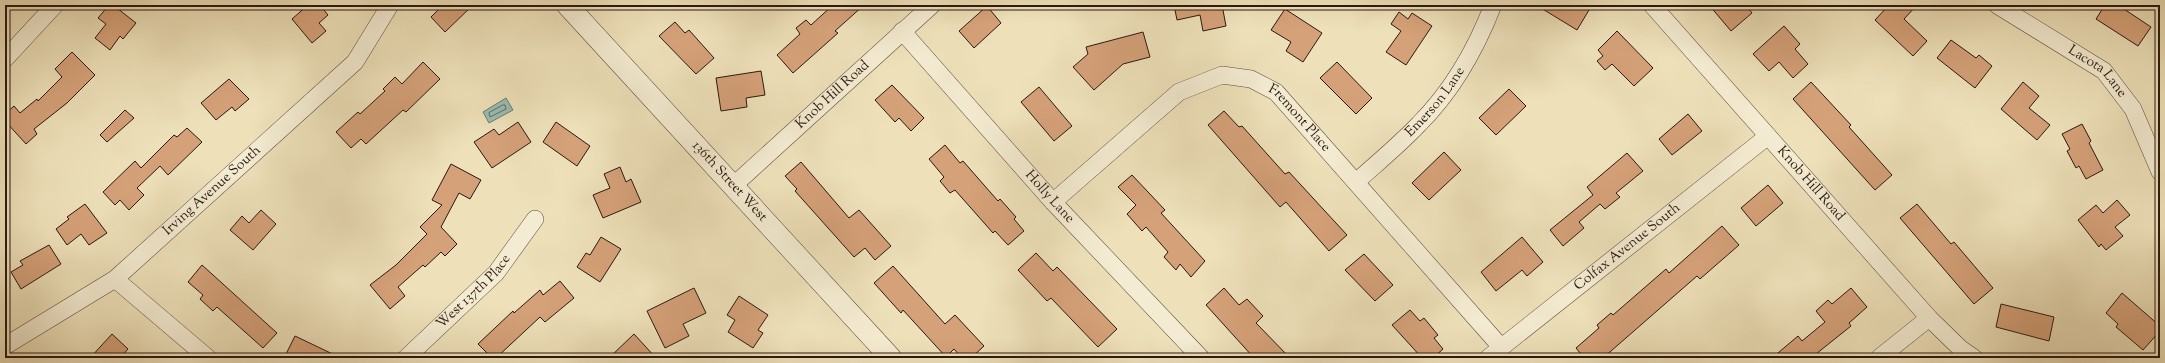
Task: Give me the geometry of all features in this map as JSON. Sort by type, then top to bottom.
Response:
[{"type":"street","points":[[5,59],[55,5]]},
{"type":"street","name":"Irving Avenue South","points":[[5,346],[115,278],[355,62],[390,5]]},
{"type":"street","name":"136th Street West","points":[[567,5],[891,358]]},
{"type":"street","name":"Knob Hill Road","points":[[733,186],[932,5]]},
{"type":"street","name":"Emerson Lane","points":[[1356,182],[1420,124],[1458,77],[1483,30],[1493,5]]},
{"type":"street","name":"Knob Hill Road","points":[[1652,5],[1929,318],[1961,349],[1974,358]]},
{"type":"street","name":"Lacota Lane","points":[[1997,5],[2104,71],[2133,109],[2160,172]]},
{"type":"street","name":"Holly Lane","points":[[902,31],[1053,202],[1201,358]]},
{"type":"street","name":"Fremont Place","points":[[1053,202],[1179,92],[1222,75],[1251,79],[1276,92],[1501,347]]},
{"type":"street","name":"Colfax Avenue South","points":[[1488,358],[1768,136]]},
{"type":"street","name":"West 137th Place","points":[[406,358],[496,273],[535,219]]},
{"type":"street","points":[[115,278],[208,358]]},
{"type":"street","points":[[1879,358],[1929,318]]},
{"type":"water","points":[[506,98],[513,110],[489,123],[483,112]]},
{"type":"building","points":[[109,5],[113,5],[136,23],[123,39],[120,36],[110,50],[95,38],[106,24],[98,18]]},
{"type":"building","points":[[308,5],[320,5],[328,15],[319,23],[326,31],[312,43],[292,19]]},
{"type":"building","points":[[443,5],[473,5],[445,32],[431,17]]},
{"type":"building","points":[[833,5],[864,5],[835,31],[838,33],[793,73],[777,55],[800,34],[796,28],[806,20],[811,25]]},
{"type":"building","points":[[1174,5],[1222,5],[1226,26],[1203,31],[1200,15],[1177,20]]},
{"type":"building","points":[[1536,5],[1582,5],[1589,10],[1577,30]]},
{"type":"building","points":[[1709,5],[1746,5],[1752,13],[1731,31]]},
{"type":"building","points":[[1889,5],[1917,5],[1904,19],[1927,41],[1913,56],[1875,20]]},
{"type":"building","points":[[2105,5],[2118,5],[2151,27],[2138,46],[2096,19]]},
{"type":"building","points":[[987,6],[1001,23],[974,48],[959,31]]},
{"type":"building","points":[[1285,9],[1322,33],[1303,62],[1286,51],[1291,42],[1271,30]]},
{"type":"building","points":[[1399,12],[1408,19],[1412,13],[1432,26],[1406,65],[1386,52],[1401,31],[1391,24]]},
{"type":"building","points":[[675,22],[685,33],[689,30],[714,58],[696,74],[659,36]]},
{"type":"building","points":[[1784,26],[1800,44],[1795,49],[1808,64],[1793,78],[1779,62],[1769,71],[1753,54]]},
{"type":"building","points":[[1617,31],[1653,68],[1634,86],[1612,64],[1605,70],[1597,61],[1603,56],[1598,50]]},
{"type":"building","points":[[1143,32],[1150,57],[1123,64],[1094,90],[1073,67],[1088,54],[1086,47]]},
{"type":"building","points":[[1951,40],[1976,58],[1979,55],[1992,66],[1975,88],[1937,58]]},
{"type":"building","points":[[72,52],[95,75],[67,103],[34,129],[37,134],[26,144],[5,121],[5,114],[14,106],[20,113],[37,99],[38,101],[62,77],[55,69]]},
{"type":"building","points":[[423,62],[440,79],[406,112],[403,110],[366,144],[361,139],[351,148],[336,132],[358,112],[360,114],[385,91],[383,89],[395,77],[402,84]]},
{"type":"building","points":[[1337,62],[1372,98],[1356,114],[1320,78]]},
{"type":"building","points":[[761,71],[765,95],[746,98],[747,107],[721,111],[716,78]]},
{"type":"building","points":[[229,79],[249,99],[235,111],[232,107],[216,120],[201,103]]},
{"type":"building","points":[[1811,82],[1851,125],[1849,127],[1892,175],[1875,190],[1793,99]]},
{"type":"building","points":[[2023,82],[2039,96],[2029,108],[2050,125],[2037,140],[2001,109]]},
{"type":"building","points":[[892,85],[924,118],[911,131],[899,118],[895,122],[875,100]]},
{"type":"building","points":[[1039,87],[1072,126],[1054,141],[1021,102]]},
{"type":"building","points":[[1509,89],[1526,106],[1496,135],[1479,118]]},
{"type":"building","points":[[125,110],[134,118],[107,142],[100,135]]},
{"type":"building","points":[[1224,111],[1239,127],[1242,126],[1285,174],[1289,172],[1347,235],[1329,251],[1286,202],[1280,207],[1208,125]]},
{"type":"building","points":[[1688,114],[1702,131],[1672,155],[1659,139]]},
{"type":"building","points":[[518,122],[531,142],[492,168],[474,142],[494,129],[499,135]]},
{"type":"building","points":[[556,122],[590,146],[577,166],[543,142]]},
{"type":"building","points":[[2082,124],[2091,141],[2089,143],[2103,170],[2086,179],[2079,166],[2076,168],[2067,151],[2070,149],[2062,134]]},
{"type":"building","points":[[187,128],[202,142],[168,175],[160,166],[137,188],[144,195],[129,210],[120,200],[115,205],[103,192],[135,161],[141,168],[174,135],[177,137]]},
{"type":"building","points":[[945,145],[960,163],[963,161],[998,201],[1000,199],[1016,217],[1014,219],[1024,231],[1008,245],[995,231],[993,233],[955,190],[950,193],[940,181],[944,177],[929,159]]},
{"type":"building","points":[[1444,152],[1461,170],[1429,200],[1412,183]]},
{"type":"building","points":[[1627,153],[1643,171],[1616,193],[1620,197],[1605,209],[1600,204],[1579,222],[1584,228],[1563,246],[1550,230],[1593,195],[1587,187]]},
{"type":"building","points":[[801,162],[849,218],[859,210],[891,246],[875,260],[865,248],[854,257],[795,191],[797,189],[785,176]]},
{"type":"building","points":[[451,164],[481,180],[470,199],[459,193],[441,227],[457,244],[445,256],[441,252],[425,267],[423,265],[398,287],[405,296],[390,309],[370,285],[396,265],[427,234],[420,227],[442,205],[432,200]]},
{"type":"building","points":[[620,167],[626,182],[631,179],[641,202],[603,218],[593,195],[610,188],[604,174]]},
{"type":"building","points":[[1132,175],[1165,210],[1161,213],[1205,261],[1191,277],[1180,264],[1176,270],[1164,257],[1168,252],[1146,227],[1142,231],[1127,214],[1136,205],[1118,187]]},
{"type":"building","points":[[1768,185],[1783,203],[1756,226],[1741,208]]},
{"type":"building","points":[[2117,200],[2130,215],[2115,227],[2123,236],[2106,250],[2101,244],[2099,247],[2078,220],[2096,205],[2103,213]]},
{"type":"building","points":[[85,204],[107,233],[89,245],[81,234],[67,245],[56,229],[69,219],[67,217]]},
{"type":"building","points":[[1917,204],[1951,244],[1954,242],[1993,288],[1974,304],[1900,218]]},
{"type":"building","points":[[261,210],[276,224],[253,250],[230,230],[242,216],[249,223]]},
{"type":"building","points":[[1722,226],[1739,245],[1700,279],[1697,276],[1603,358],[1584,358],[1576,348],[1599,328],[1597,325],[1611,313],[1613,315],[1666,269],[1669,273]]},
{"type":"building","points":[[601,237],[621,249],[600,282],[577,267],[586,253],[590,255]]},
{"type":"building","points":[[1522,237],[1543,262],[1527,276],[1522,270],[1496,291],[1481,272]]},
{"type":"building","points":[[49,245],[61,264],[21,289],[11,272],[23,265],[20,261]]},
{"type":"building","points":[[1036,253],[1053,271],[1057,267],[1117,329],[1098,347],[1051,298],[1047,301],[1018,270]]},
{"type":"building","points":[[1364,254],[1393,285],[1375,301],[1345,270]]},
{"type":"building","points":[[202,265],[277,333],[263,348],[217,307],[213,311],[200,299],[203,295],[188,282]]},
{"type":"building","points":[[893,266],[945,324],[955,315],[984,346],[971,358],[962,358],[954,349],[946,357],[903,310],[901,313],[874,283]]},
{"type":"building","points":[[560,281],[574,298],[545,322],[540,317],[496,358],[492,358],[478,344],[513,311],[514,313],[540,290],[543,295]]},
{"type":"building","points":[[694,288],[706,313],[683,324],[689,336],[665,348],[647,311]]},
{"type":"building","points":[[1224,288],[1239,305],[1247,299],[1263,316],[1256,323],[1290,358],[1254,358],[1206,305]]},
{"type":"building","points":[[1851,288],[1867,307],[1849,323],[1851,326],[1811,358],[1772,358],[1798,336],[1802,341],[1825,322],[1816,311],[1828,300],[1832,304]]},
{"type":"building","points":[[2122,293],[2160,326],[2160,331],[2143,350],[2116,327],[2118,324],[2106,313]]},
{"type":"building","points":[[739,296],[768,315],[758,330],[763,333],[753,348],[728,332],[735,320],[727,315]]},
{"type":"building","points":[[2001,304],[2054,317],[2049,341],[1996,327]]},
{"type":"building","points":[[1410,310],[1420,321],[1424,318],[1438,335],[1434,338],[1443,349],[1433,358],[1422,358],[1392,325]]},
{"type":"building","points":[[112,334],[128,349],[120,358],[90,358]]},
{"type":"building","points":[[634,334],[656,358],[609,358]]},
{"type":"building","points":[[295,336],[341,358],[284,358]]}]
